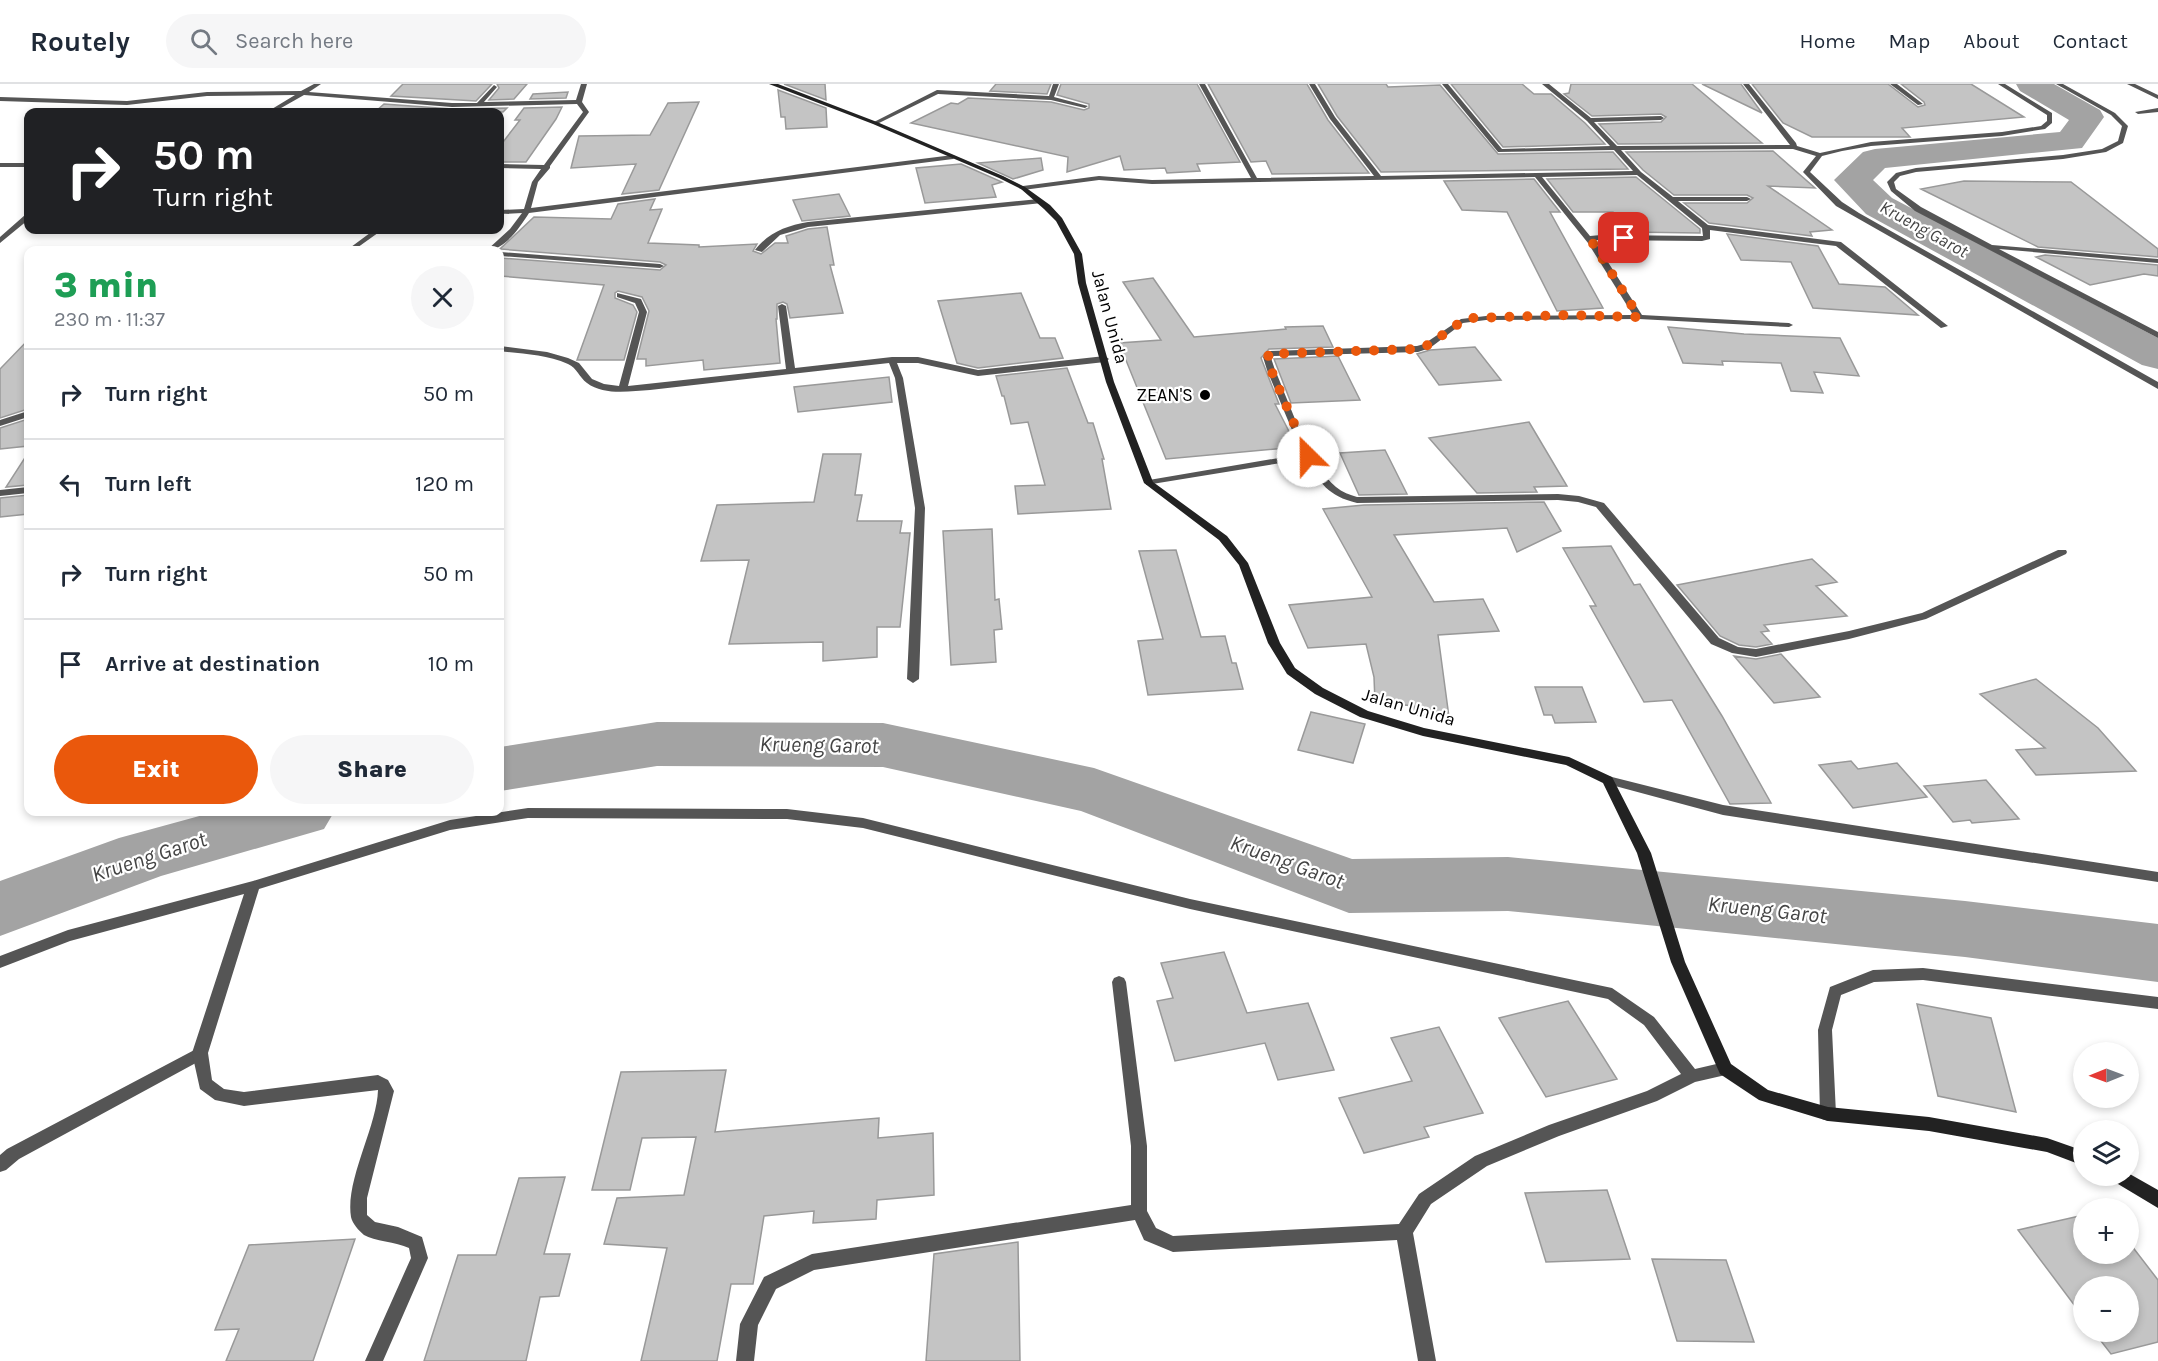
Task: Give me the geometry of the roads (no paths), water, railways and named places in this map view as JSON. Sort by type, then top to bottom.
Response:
[{"type":"street","points":[[277,108],[318,84]]},
{"type":"street","points":[[579,102],[584,84]]},
{"type":"street","name":"Jalan Unida","points":[[772,84],[875,123],[1023,188],[1059,220],[1078,254],[1082,283],[1121,413],[1149,483],[1223,538],[1244,565],[1274,643],[1291,671],[1319,691],[1364,714],[1423,732],[1569,761],[1608,780]]},
{"type":"street","points":[[875,123],[950,84]]},
{"type":"street","points":[[1051,98],[1056,84]]},
{"type":"street","points":[[1202,84],[1254,178]]},
{"type":"street","points":[[1312,84],[1332,118],[1378,177]]},
{"type":"street","points":[[1445,84],[1500,152],[1613,148],[1793,147],[1820,154],[1870,144],[2043,128],[2050,122],[2050,114],[2001,84]]},
{"type":"street","points":[[1545,84],[1589,120],[1639,173],[1706,227],[1838,244],[1944,326]]},
{"type":"street","points":[[1746,84],[1794,144],[1793,147]]},
{"type":"street","points":[[1893,84],[1920,104]]},
{"type":"street","points":[[2059,84],[2113,114],[2125,126],[2121,142],[2104,151],[2062,157],[1916,170],[1898,174],[1890,182],[1893,190],[1918,209],[2158,335]]},
{"type":"street","points":[[2130,84],[2158,97]]},
{"type":"street","points":[[478,105],[494,87]]},
{"type":"street","points":[[937,92],[1051,98],[1085,106]]},
{"type":"street","points":[[0,99],[127,103],[207,94],[303,93],[452,105],[579,102]]},
{"type":"street","points":[[495,246],[513,231],[527,211],[535,182],[586,112],[579,102]]},
{"type":"street","points":[[448,108],[452,105]]},
{"type":"street","points":[[2138,112],[2158,110]]},
{"type":"street","points":[[1589,120],[1661,118]]},
{"type":"street","points":[[1820,154],[1806,172],[1839,204],[2158,386]]},
{"type":"street","points":[[504,212],[527,211],[953,157]]},
{"type":"street","points":[[0,165],[24,165]]},
{"type":"street","points":[[504,166],[548,167]]},
{"type":"street","points":[[1023,188],[1099,178],[1152,182],[1254,178],[1639,173]]},
{"type":"street","points":[[1536,174],[1592,242],[1639,317]]},
{"type":"street","points":[[1673,199],[1747,199]]},
{"type":"street","points":[[759,250],[771,236],[784,229],[817,223],[1039,201]]},
{"type":"street","points":[[0,241],[24,220]]},
{"type":"street","points":[[19,224],[24,225]]},
{"type":"street","points":[[1592,242],[1593,238],[1601,237],[1702,238],[1707,237],[1706,227]]},
{"type":"street","points":[[356,246],[372,234]]},
{"type":"street","points":[[1986,244],[2158,261]]},
{"type":"street","points":[[504,254],[660,266]]},
{"type":"street","points":[[620,295],[638,301],[643,312],[623,388]]},
{"type":"street","points":[[782,306],[791,372]]},
{"type":"street","points":[[1789,325],[1568,315],[1472,318],[1461,321],[1427,346],[1418,349],[1268,354],[1271,370],[1308,456],[1330,489],[1343,497],[1357,500],[1558,497],[1579,499],[1600,505],[1715,641],[1736,650],[1756,653],[1849,635],[1926,616],[2062,552]]},
{"type":"street","points":[[504,350],[538,354],[576,364],[589,381],[605,387],[623,388],[892,360],[918,360],[978,373],[1105,359]]},
{"type":"street","points":[[892,360],[899,378],[920,508],[913,679]]},
{"type":"street","points":[[0,423],[24,415]]},
{"type":"street","points":[[1149,483],[1308,456]]},
{"type":"street","points":[[0,493],[24,490]]},
{"type":"street","points":[[1608,780],[1644,853],[1678,962],[1725,1069],[1764,1095],[1828,1114],[1929,1124],[2047,1145],[2073,1155]]},
{"type":"street","points":[[1608,780],[1723,810],[2158,877]]},
{"type":"street","points":[[0,962],[68,936],[254,886],[450,825],[528,813],[787,814],[862,823],[1201,907],[1612,994],[1650,1021],[1692,1076]]},
{"type":"street","points":[[254,886],[200,1053],[205,1084],[220,1095],[244,1099],[356,1084],[378,1082],[383,1085],[386,1091],[359,1198],[359,1218],[370,1229],[398,1235],[416,1243],[420,1258],[374,1361]]},
{"type":"street","points":[[1828,1114],[1825,1030],[1834,991],[1873,976],[1923,974],[2158,1003]]},
{"type":"street","points":[[1119,982],[1139,1146],[1139,1212],[1150,1234],[1173,1244],[1404,1232]]},
{"type":"street","points":[[0,1165],[13,1154],[200,1053]]},
{"type":"street","points":[[1427,1361],[1404,1232],[1425,1198],[1481,1161],[1555,1130],[1652,1096],[1692,1076],[1725,1069]]},
{"type":"street","points":[[2138,1186],[2158,1200]]},
{"type":"street","points":[[745,1361],[749,1324],[770,1283],[812,1262],[1139,1212]]},
{"type":"waterway","name":"Krueng Garot","points":[[2031,84],[2088,117],[2070,141],[1875,159],[1852,180],[1879,206],[2158,356]]},
{"type":"waterway","name":"Krueng Garot","points":[[504,768],[657,744],[883,745],[1094,791],[1349,886],[1508,884],[1965,929],[2158,953]]},
{"type":"waterway","name":"Krueng Garot","points":[[0,909],[143,856],[287,816]]},
{"type":"place","name":"ZEAN'S","points":[[1205,395]]}]
